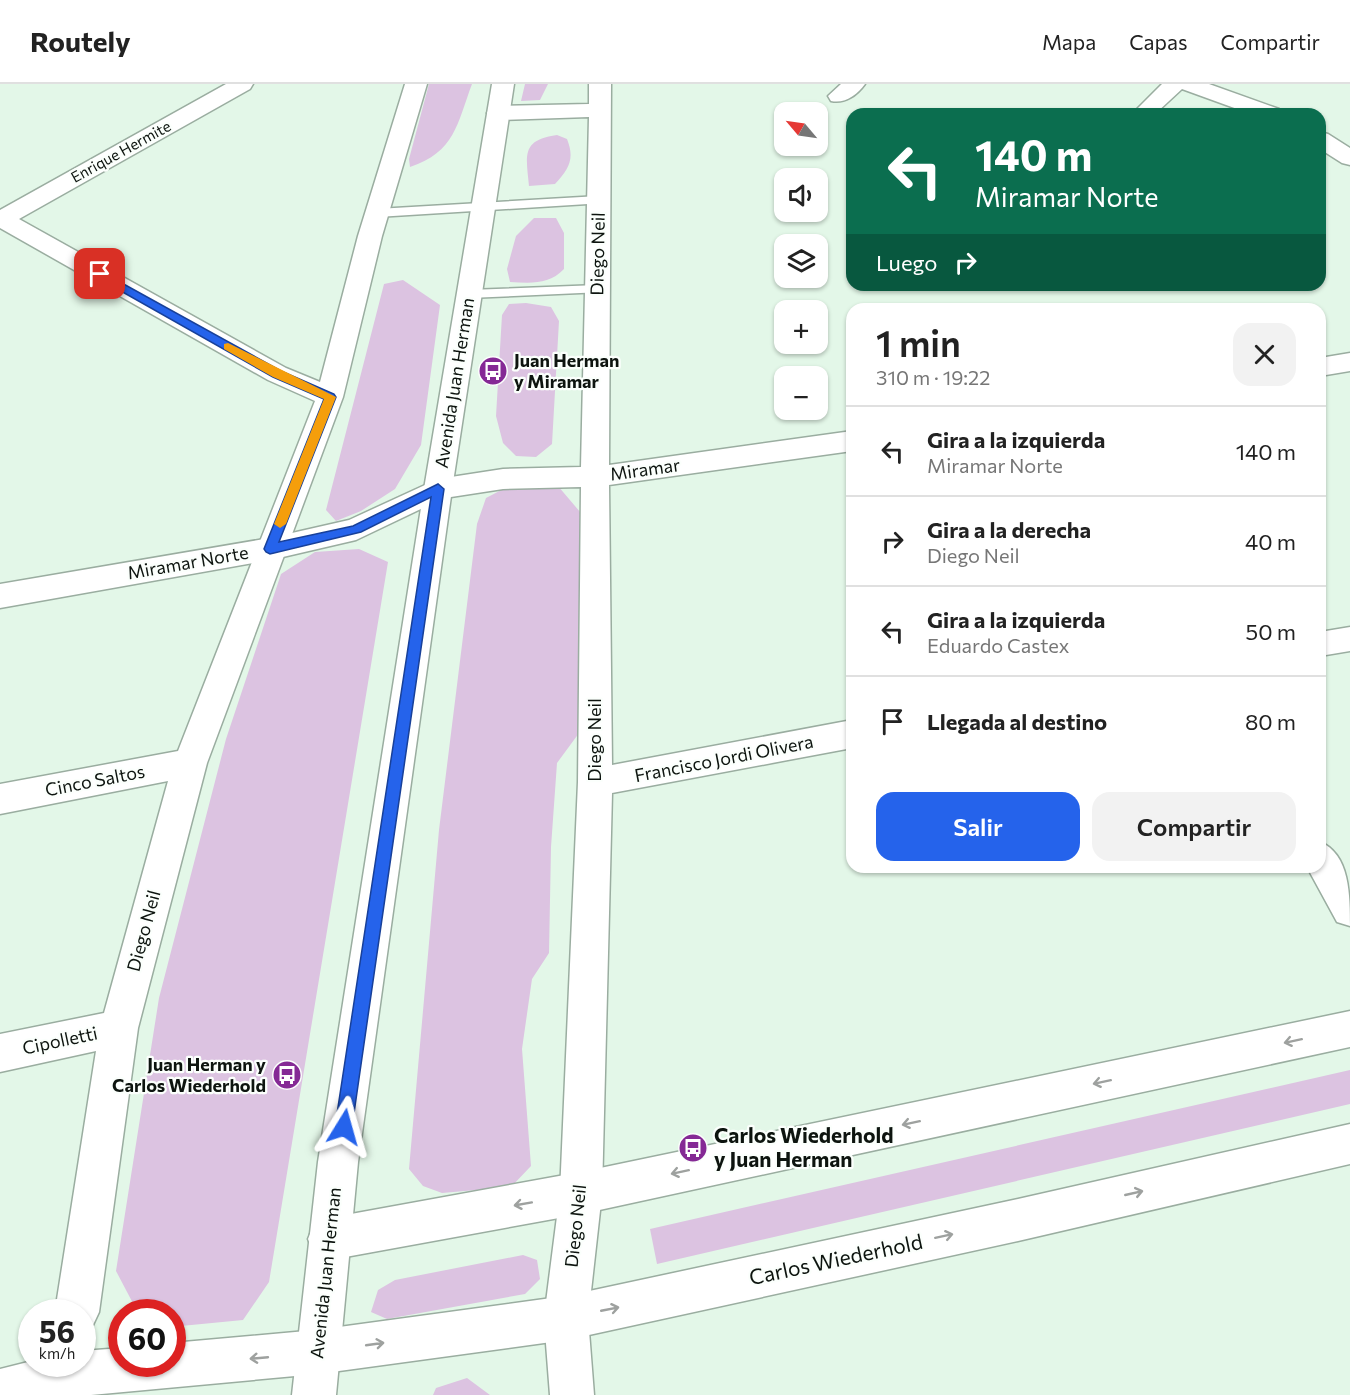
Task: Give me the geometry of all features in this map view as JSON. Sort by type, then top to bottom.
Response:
[{"type":"street","name":"Enrique Hermite","points":[[0,219],[242,84]]},
{"type":"street","name":"Diego Neil","points":[[79,1299],[119,1028],[190,762],[330,397],[377,213],[416,84]]},
{"type":"street","name":"Avenida Juan Herman","points":[[314,1395],[338,1162],[438,489],[503,84]]},
{"type":"street","points":[[1149,108],[1174,84]]},
{"type":"street","points":[[1189,84],[1255,108]]},
{"type":"street","points":[[498,113],[600,97]]},
{"type":"street","name":"Diego Neil","points":[[572,1395],[566,1318],[581,1194],[595,783],[595,477],[600,97]]},
{"type":"street","points":[[1326,143],[1350,158]]},
{"type":"street","points":[[0,219],[277,374],[330,397]]},
{"type":"street","points":[[1326,366],[1350,362]]},
{"type":"street","name":"Miramar","points":[[438,489],[503,479],[595,477],[846,442]]},
{"type":"street","name":"Miramar Norte","points":[[0,596],[270,549],[356,529],[438,489]]},
{"type":"street","points":[[1326,643],[1350,639]]},
{"type":"street","name":"Francisco Jordi Olivera","points":[[595,783],[846,735]]},
{"type":"street","name":"Cinco Saltos","points":[[0,799],[190,762]]},
{"type":"street","points":[[1326,868],[1350,910]]},
{"type":"street","name":"Cipolletti","points":[[0,1053],[119,1028]]},
{"type":"street","points":[[329,1239],[581,1194],[1350,1029]]},
{"type":"street","name":"Carlos Wiederhold","points":[[0,1391],[67,1378],[317,1352],[566,1318],[1018,1220],[1350,1144]]},
{"type":"lane","points":[[377,213],[599,200]]},
{"type":"lane","points":[[469,294],[598,289]]},
{"type":"shaded area","points":[[429,84],[472,84],[458,124],[445,145],[425,161],[410,167],[409,159]]},
{"type":"shaded area","points":[[525,84],[548,84],[540,100],[521,101]]},
{"type":"shaded area","points":[[557,135],[567,139],[570,158],[567,168],[555,184],[529,186],[528,151],[537,141]]},
{"type":"shaded area","points":[[534,218],[556,218],[564,233],[564,269],[546,280],[532,283],[510,282],[507,269],[516,236]]},
{"type":"shaded area","points":[[403,280],[440,305],[421,445],[395,489],[361,511],[336,521],[326,510],[384,284]]},
{"type":"shaded area","points":[[526,303],[551,307],[559,321],[552,444],[536,457],[516,456],[503,443],[496,416],[502,315],[509,304]]},
{"type":"shaded area","points":[[513,484],[558,486],[586,519],[582,729],[557,763],[551,847],[549,953],[532,979],[522,1049],[531,1166],[511,1187],[442,1193],[423,1186],[409,1169],[439,830],[477,524],[486,498]]},
{"type":"shaded area","points":[[359,549],[388,562],[269,1282],[243,1320],[186,1326],[186,1299],[131,1299],[116,1271],[159,998],[226,739],[281,574],[315,552]]},
{"type":"shaded area","points":[[1350,1070],[1350,1104],[657,1264],[650,1229]]},
{"type":"shaded area","points":[[523,1255],[537,1260],[540,1279],[525,1294],[387,1319],[371,1312],[378,1290],[395,1280]]},
{"type":"shaded area","points":[[467,1378],[490,1395],[433,1395],[436,1388]]},
{"type":"slow traffic","points":[[228,346],[277,374],[330,397],[280,524]]},
{"type":"place","name":"Juan Herman y Miramar","points":[[493,371]]},
{"type":"place","name":"Juan Herman y Carlos Wiederhold","points":[[287,1075]]},
{"type":"place","name":"Carlos Wiederhold y Juan Herman","points":[[693,1148]]},
{"type":"route","points":[[100,274],[277,374],[330,397],[270,549],[356,529],[438,489],[344,1127]]}]
